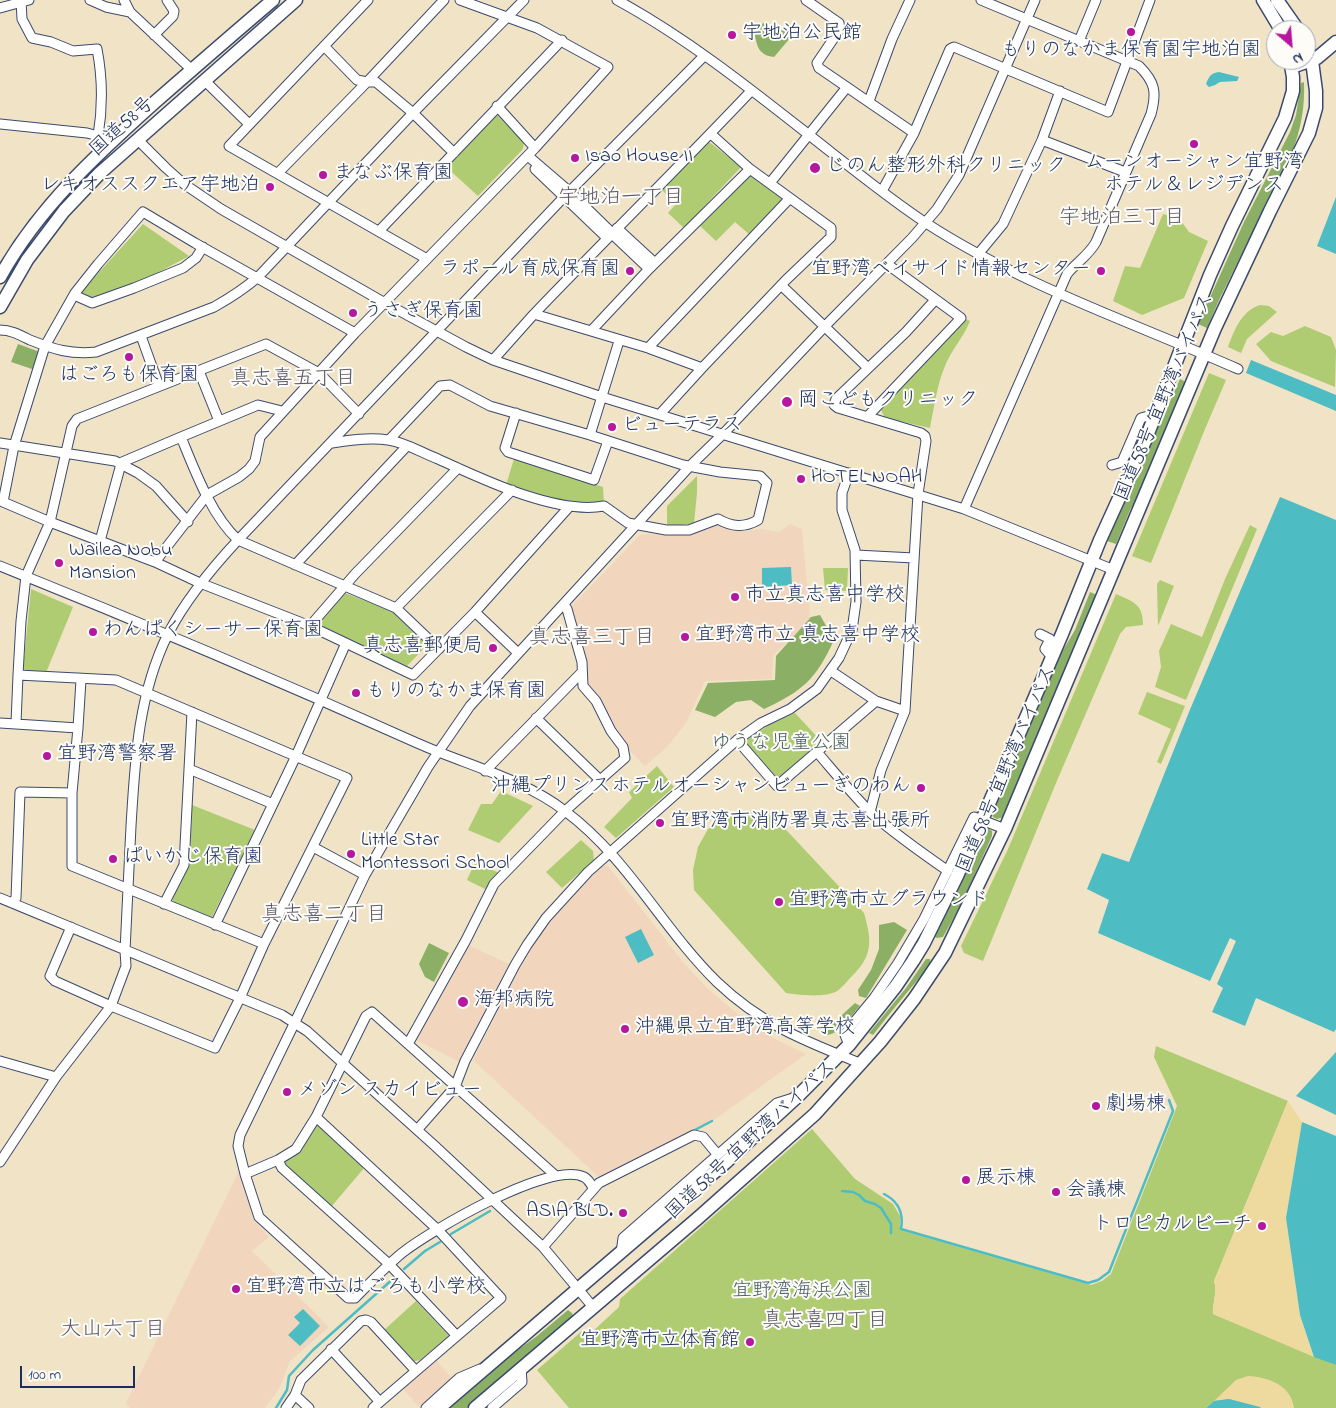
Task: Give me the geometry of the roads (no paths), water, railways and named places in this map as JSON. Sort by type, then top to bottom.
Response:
[{"type":"highway","name":"国道58号","points":[[0,277],[14,252],[103,140],[192,70],[273,0]]},
{"type":"highway","name":"国道58号","points":[[0,307],[27,260],[64,211],[100,173],[296,0]]},
{"type":"highway","points":[[1263,0],[1275,20]]},
{"type":"highway","points":[[1277,0],[1291,20]]},
{"type":"highway","points":[[1316,58],[1336,42]]},
{"type":"highway","name":"国道58号 宜野湾バイパス","points":[[439,1408],[725,1163],[799,1096],[850,1045],[896,986],[924,943],[957,876],[1052,657],[1155,414],[1210,275],[1285,118],[1293,92],[1291,70]]},
{"type":"highway","name":"国道58号 宜野湾バイパス","points":[[475,1408],[698,1218],[815,1114],[862,1064],[914,999],[945,953],[1004,829],[1241,272],[1312,125],[1317,99],[1314,70]]},
{"type":"street","points":[[90,0],[106,7],[130,12]]},
{"type":"street","points":[[124,0],[130,12],[192,70]]},
{"type":"street","points":[[154,35],[173,16],[174,11],[167,0]]},
{"type":"street","points":[[368,0],[229,146],[427,259]]},
{"type":"street","points":[[278,173],[444,0]]},
{"type":"street","points":[[155,562],[207,496],[249,469],[254,461],[260,436],[282,411],[535,148],[608,66],[537,28],[509,16],[460,0]]},
{"type":"street","points":[[0,330],[10,331],[60,351],[83,353],[102,350],[214,306],[243,290],[258,277],[413,113],[524,0]]},
{"type":"street","points":[[617,0],[678,36],[926,223],[978,253],[1060,293],[1238,369]]},
{"type":"street","points":[[806,0],[839,23],[840,29],[817,63],[819,68],[914,133]]},
{"type":"street","points":[[869,101],[892,40],[910,0]]},
{"type":"street","points":[[964,509],[1067,274],[1073,266],[1090,253],[1096,242],[1151,114],[1154,101],[1154,88],[1149,76],[1139,66],[981,0]]},
{"type":"street","points":[[593,1188],[583,1176],[566,1174],[492,1199],[403,1252],[355,1298],[348,1298],[259,1217],[238,1146],[240,1135],[365,874],[438,752],[470,706],[634,525],[926,223],[960,175],[1035,0]]},
{"type":"street","points":[[1079,41],[1096,0]]},
{"type":"street","points":[[882,191],[914,133],[950,49],[954,48],[1108,112],[1150,0]]},
{"type":"street","points":[[0,8],[23,1],[22,19],[32,38],[51,42],[74,51],[97,49],[101,70],[103,140],[87,133],[0,124]]},
{"type":"street","points":[[379,231],[562,40]]},
{"type":"street","points":[[324,46],[357,80],[376,82],[413,113],[454,153]]},
{"type":"street","points":[[0,1162],[56,1077],[111,1006],[126,966],[125,951],[134,766],[141,716],[147,693],[168,636],[200,583],[238,540],[567,194],[704,56]]},
{"type":"street","points":[[205,81],[249,124]]},
{"type":"street","points":[[770,183],[847,86]]},
{"type":"street","points":[[493,360],[534,314],[751,91]]},
{"type":"street","points":[[978,253],[1003,224],[1042,140],[1060,91]]},
{"type":"street","points":[[497,106],[535,148]]},
{"type":"street","points":[[660,414],[781,285],[831,237],[831,228],[750,169],[711,134]]},
{"type":"street","points":[[138,140],[166,168],[199,195],[385,303],[493,360],[602,397],[964,509],[1114,570]]},
{"type":"street","points":[[1042,140],[1126,172]]},
{"type":"street","points":[[526,157],[652,266]]},
{"type":"street","points":[[591,331],[652,266],[750,169]]},
{"type":"street","points":[[648,348],[790,198]]},
{"type":"street","points":[[355,333],[143,212],[74,295],[45,346],[14,446],[3,502],[310,626],[413,675],[475,612],[569,507]]},
{"type":"street","points":[[74,295],[92,303],[134,288],[183,268],[196,258],[203,247]]},
{"type":"street","points":[[867,417],[961,318],[887,264]]},
{"type":"street","points":[[781,285],[868,368]]},
{"type":"street","points":[[870,812],[881,770],[905,711],[918,494],[926,441],[925,436],[920,433],[838,408],[834,405],[836,399],[906,332],[936,300]]},
{"type":"street","points":[[534,314],[619,341],[648,348],[702,368]]},
{"type":"street","points":[[141,336],[159,386]]},
{"type":"street","points":[[590,435],[619,341]]},
{"type":"street","points":[[16,723],[21,621],[26,576],[50,522],[64,453],[72,426],[77,419],[266,344],[318,373],[359,414]]},
{"type":"street","points":[[200,371],[219,421]]},
{"type":"street","points":[[331,444],[364,440],[389,440],[512,490],[569,507],[590,509],[604,506],[628,523],[666,530],[688,530],[718,519],[726,524],[747,526],[758,520],[767,483],[760,476],[720,472],[682,465],[590,435],[490,406],[450,385],[440,386],[389,440]]},
{"type":"street","points":[[120,464],[258,405],[282,411]]},
{"type":"street","points":[[516,413],[505,448],[508,452],[594,480],[608,441]]},
{"type":"street","points":[[1112,465],[1122,462],[1141,418],[1155,414]]},
{"type":"street","points":[[181,437],[207,496],[230,532],[238,540],[396,608],[439,649]]},
{"type":"street","points":[[0,443],[115,461],[138,473],[156,486],[188,522]]},
{"type":"street","points":[[294,565],[407,446]]},
{"type":"street","points":[[100,541],[120,464]]},
{"type":"street","points":[[310,626],[344,586],[458,468]]},
{"type":"street","points":[[417,1130],[455,1086],[465,1060],[526,945],[546,918],[588,872],[737,740],[761,723],[802,702],[817,689],[831,671],[852,630],[856,602],[856,555],[852,537],[842,510],[842,493],[849,473]]},
{"type":"street","points":[[396,608],[512,490]]},
{"type":"street","points":[[856,555],[914,558]]},
{"type":"street","points":[[0,566],[320,699],[438,752],[530,789],[566,811],[611,852],[684,945],[730,993],[763,1019],[788,1033],[862,1064]]},
{"type":"street","points":[[408,1044],[466,940],[494,884],[566,811],[624,758],[623,747],[611,731],[596,700],[583,686],[580,653],[564,604]]},
{"type":"street","points":[[475,612],[517,652]]},
{"type":"street","points":[[1040,634],[1050,639],[1045,650],[1052,657]]},
{"type":"street","points":[[215,925],[296,756],[346,643]]},
{"type":"street","points":[[831,671],[876,702],[905,711]]},
{"type":"street","points":[[485,771],[582,672]]},
{"type":"street","points":[[18,675],[81,680],[116,680],[347,778],[264,944],[215,1048],[55,981],[50,976],[72,927]]},
{"type":"street","points":[[81,680],[72,793],[72,866],[264,944]]},
{"type":"street","points":[[737,740],[777,786],[876,702]]},
{"type":"street","points":[[164,904],[184,865],[192,712]]},
{"type":"street","points":[[536,718],[600,780]]},
{"type":"street","points":[[0,723],[78,728]]},
{"type":"street","points":[[818,752],[847,788],[870,812],[948,871]]},
{"type":"street","points":[[189,769],[273,804]]},
{"type":"street","points":[[12,903],[16,898],[20,792],[72,793]]},
{"type":"street","points":[[850,1045],[845,1035],[898,963],[924,919],[974,817],[1004,829]]},
{"type":"street","points":[[313,847],[365,874]]},
{"type":"street","points":[[0,898],[295,1022],[417,1130],[543,1247],[594,1307]]},
{"type":"street","points":[[246,1174],[278,1160],[296,1149],[316,1117],[366,1016],[372,1012],[556,1176]]},
{"type":"street","points":[[0,1061],[56,1077]]},
{"type":"street","points":[[621,1253],[623,1238],[777,1104],[799,1096]]},
{"type":"street","points":[[316,1117],[438,1230],[501,1298],[376,1405],[331,1349]]},
{"type":"street","points":[[543,1247],[599,1183],[694,1135],[703,1137],[718,1155]]},
{"type":"street","points":[[278,1160],[282,1168],[389,1264],[457,1336]]},
{"type":"street","points":[[286,1408],[301,1380],[361,1321],[371,1322],[416,1371]]},
{"type":"street","points":[[426,1408],[459,1378],[489,1365]]},
{"type":"street","points":[[492,1408],[522,1382],[521,1368]]},
{"type":"street","points":[[295,1394],[309,1408]]},
{"type":"water","points":[[1219,72],[1239,77],[1237,81],[1220,82],[1209,87],[1206,84],[1209,77]]},
{"type":"water","points":[[1336,197],[1336,254],[1317,246]]},
{"type":"water","points":[[1251,360],[1336,395],[1336,411],[1246,373]]},
{"type":"water","points":[[1280,497],[1336,520],[1336,1029],[1334,1032],[1256,998],[1245,1026],[1212,1012],[1223,988],[1217,984],[1236,941],[1230,938],[1210,981],[1098,933],[1109,900],[1087,889],[1102,853],[1129,862],[1189,712]]},
{"type":"water","points":[[791,567],[792,585],[762,587],[762,568]]},
{"type":"water","points":[[641,929],[654,955],[638,963],[625,937]]},
{"type":"water","points":[[1336,1052],[1336,1115],[1296,1096]]},
{"type":"water","points":[[1302,1122],[1336,1136],[1336,1365],[1314,1357],[1300,1315],[1286,1218]]},
{"type":"water","points":[[303,1309],[320,1326],[300,1346],[288,1335],[300,1323],[294,1317]]},
{"type":"water","points":[[1229,1399],[1261,1408],[1206,1408],[1214,1401]]},
{"type":"waterway","points":[[884,1194],[893,1200],[901,1212],[901,1229],[1088,1283],[1098,1280],[1109,1272],[1173,1111],[1169,1100]]},
{"type":"waterway","points":[[691,1132],[712,1121]]},
{"type":"waterway","points":[[842,1191],[853,1192],[865,1201],[881,1208],[891,1224],[891,1233]]},
{"type":"waterway","points":[[451,1234],[490,1211]]},
{"type":"waterway","points":[[404,1269],[425,1251],[440,1242]]},
{"type":"waterway","points":[[276,1408],[287,1390],[289,1376],[313,1350],[394,1278]]},
{"type":"place","name":"もりのなかま保育園宇地泊園","points":[[1131,32]]},
{"type":"place","name":"宇地泊公民館","points":[[732,35]]},
{"type":"place","name":"ムーンオーシャン宜野湾 ホテル＆レジデンス","points":[[1194,144]]},
{"type":"place","name":"Isao House II","points":[[575,158]]},
{"type":"place","name":"じのん整形外科クリニック","points":[[815,168]]},
{"type":"place","name":"まなぶ保育園","points":[[323,175]]},
{"type":"place","name":"レキオススクエア宇地泊","points":[[270,187]]},
{"type":"place","name":"ラポール育成保育園","points":[[630,271]]},
{"type":"place","name":"宜野湾ベイサイド情報センター","points":[[1101,271]]},
{"type":"place","name":"うさぎ保育園","points":[[353,313]]},
{"type":"place","name":"はごろも保育園","points":[[129,357]]},
{"type":"place","name":"岡こどもクリニック","points":[[787,402]]},
{"type":"place","name":"ビューテラス","points":[[612,427]]},
{"type":"place","name":"HOTEL NOAH","points":[[801,479]]},
{"type":"place","name":"Wailea Nobu Mansion","points":[[59,563]]},
{"type":"place","name":"市立真志喜中学校","points":[[735,597]]},
{"type":"place","name":"わんぱくシーサー保育園","points":[[93,632]]},
{"type":"place","name":"宜野湾市立 真志喜中学校","points":[[685,637]]},
{"type":"place","name":"真志喜郵便局","points":[[493,648]]},
{"type":"place","name":"もりのなかま保育園","points":[[356,693]]},
{"type":"place","name":"宜野湾警察署","points":[[47,756]]},
{"type":"place","name":"沖縄プリンスホテルオーシャンビューぎのわん","points":[[921,788]]},
{"type":"place","name":"宜野湾市消防署真志喜出張所","points":[[660,823]]},
{"type":"place","name":"Little Star Montessori School","points":[[351,854]]},
{"type":"place","name":"ぱいかじ保育園","points":[[113,859]]},
{"type":"place","name":"宜野湾市立グラウンド","points":[[779,902]]},
{"type":"place","name":"海邦病院","points":[[463,1002]]},
{"type":"place","name":"沖縄県立宜野湾高等学校","points":[[625,1029]]},
{"type":"place","name":"メゾン スカイビュー","points":[[287,1092]]},
{"type":"place","name":"劇場棟","points":[[1096,1106]]},
{"type":"place","name":"展示棟","points":[[966,1180]]},
{"type":"place","name":"会議棟","points":[[1056,1192]]},
{"type":"place","name":"ASIA BLD.","points":[[623,1213]]},
{"type":"place","name":"トロピカルビーチ","points":[[1262,1226]]},
{"type":"place","name":"宜野湾市立はごろも小学校","points":[[236,1289]]},
{"type":"place","name":"宜野湾市立体育館","points":[[750,1342]]},
{"type":"district","name":"宇地泊一丁目","points":[[621,200]]},
{"type":"district","name":"宇地泊三丁目","points":[[1122,220]]},
{"type":"district","name":"真志喜五丁目","points":[[293,381]]},
{"type":"district","name":"真志喜三丁目","points":[[592,640]]},
{"type":"district","name":"真志喜二丁目","points":[[324,917]]},
{"type":"district","name":"真志喜四丁目","points":[[825,1323]]},
{"type":"district","name":"大山六丁目","points":[[113,1332]]},
{"type":"park label","name":"ゆうな児童公園","points":[[781,745]]},
{"type":"park label","name":"宜野湾海浜公園","points":[[802,1293]]}]
